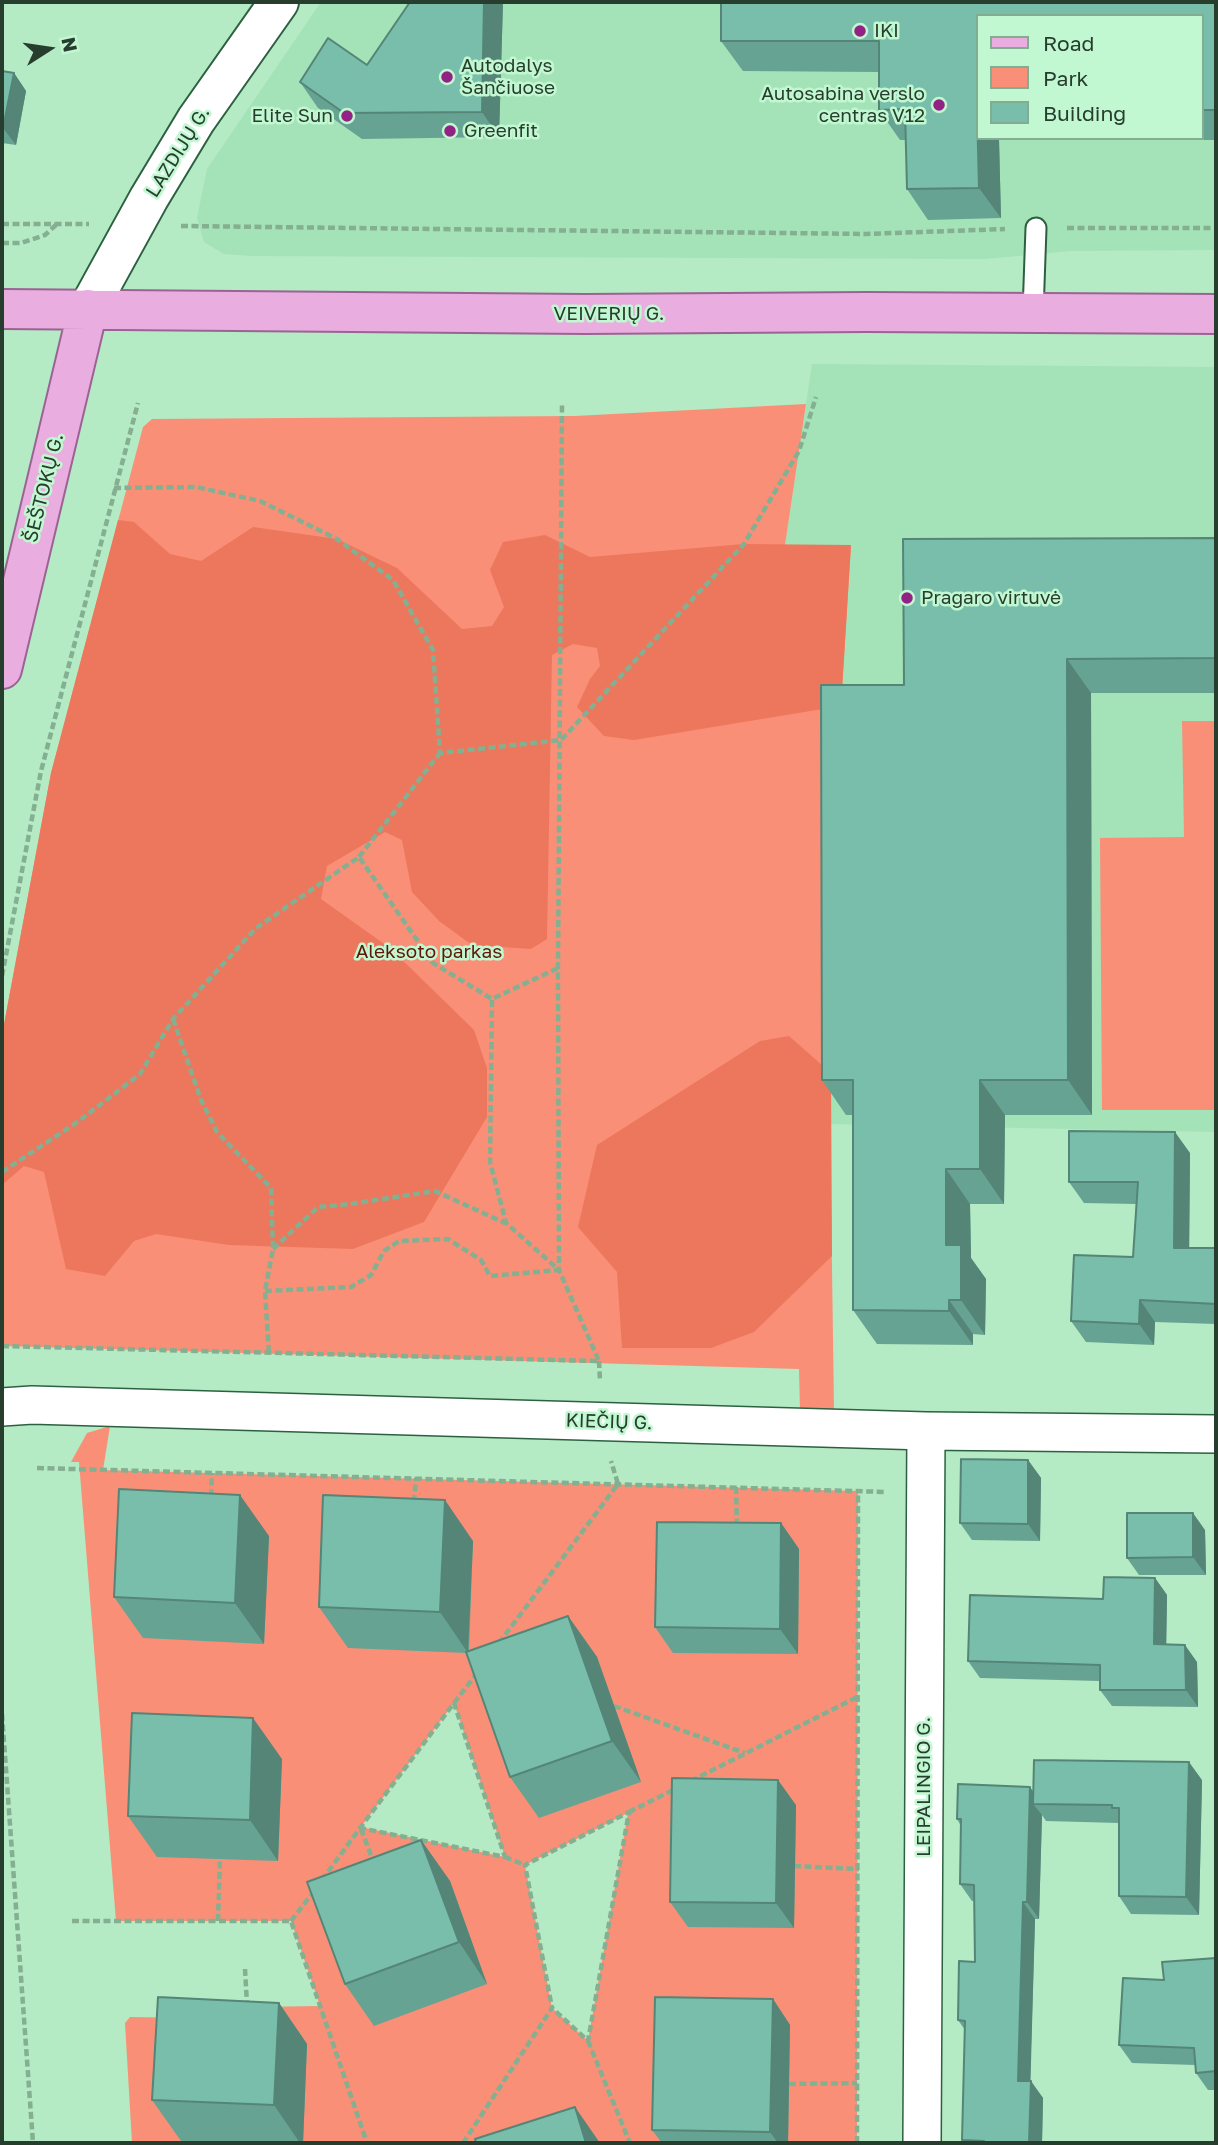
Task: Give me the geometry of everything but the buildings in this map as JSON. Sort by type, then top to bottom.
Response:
[{"type":"main road","name":"VEIVERIŲ G.","points":[[2,309],[585,314],[1216,314]]},
{"type":"main road","name":"ŠEŠTOKŲ G.","points":[[2,668],[88,309]]},
{"type":"street","name":"LAZDIJŲ G.","points":[[88,309],[196,120],[279,2]]},
{"type":"street","name":"KIEČIŲ G.","points":[[2,1407],[88,1407],[926,1431],[1216,1434]]},
{"type":"street","name":"LEIPALINGIO G.","points":[[922,2143],[926,1431]]},
{"type":"lane","points":[[1033,313],[1036,228]]},
{"type":"path","points":[[2,223],[866,234],[1036,228],[1216,228]]},
{"type":"path","points":[[2,243],[21,243],[45,235],[57,223]]},
{"type":"path","points":[[440,753],[561,740],[744,544],[799,451],[816,397]]},
{"type":"path","points":[[2,1346],[599,1361],[559,1270],[562,401]]},
{"type":"path","points":[[2,976],[41,771],[138,403]]},
{"type":"path","points":[[2,1172],[76,1123],[140,1074],[173,1019],[256,928],[359,857],[440,753],[433,650],[393,580],[337,539],[260,501],[197,487],[114,488]]},
{"type":"path","points":[[359,857],[433,963],[492,999]]},
{"type":"path","points":[[492,999],[558,968]]},
{"type":"path","points":[[492,999],[490,1162],[506,1223]]},
{"type":"path","points":[[173,1019],[201,1100],[217,1132],[271,1188],[273,1249],[265,1291],[269,1354]]},
{"type":"path","points":[[273,1249],[318,1207],[435,1191],[506,1223],[559,1270]]},
{"type":"path","points":[[265,1291],[351,1287],[371,1275],[384,1251],[399,1241],[448,1239],[481,1260],[491,1276],[559,1270]]},
{"type":"path","points":[[37,1468],[926,1493]]},
{"type":"path","points":[[211,1509],[212,1473]]},
{"type":"path","points":[[412,1514],[416,1478]]},
{"type":"path","points":[[495,1648],[618,1484]]},
{"type":"path","points":[[736,1487],[738,1536]]},
{"type":"path","points":[[857,2143],[858,1491]]},
{"type":"path","points":[[291,1921],[479,1670]]},
{"type":"path","points":[[360,1828],[505,1857],[525,1865],[859,1696]]},
{"type":"path","points":[[454,1703],[505,1857]]},
{"type":"path","points":[[614,1706],[746,1753]]},
{"type":"path","points":[[2,1714],[33,2143]]},
{"type":"path","points":[[588,2041],[629,1812]]},
{"type":"path","points":[[360,1828],[375,1866]]},
{"type":"path","points":[[218,1921],[220,1859]]},
{"type":"path","points":[[525,1865],[552,2008],[588,2041],[630,2143]]},
{"type":"path","points":[[794,1866],[859,1869]]},
{"type":"path","points":[[72,1921],[291,1921]]},
{"type":"path","points":[[291,1921],[367,2143]]},
{"type":"path","points":[[244,1969],[247,2017]]},
{"type":"path","points":[[463,2143],[552,2008]]},
{"type":"path","points":[[789,2084],[857,2083]]},
{"type":"shaded area","points":[[321,2],[1216,2],[1216,250],[1070,251],[985,259],[254,256],[224,254],[204,242],[197,218],[207,169]]},
{"type":"shaded area","points":[[812,364],[1216,367],[1216,1132],[830,1124],[841,706],[785,545]]},
{"type":"shaded area","points":[[118,520],[134,522],[170,554],[201,561],[253,527],[337,539],[397,568],[462,629],[492,626],[504,607],[490,570],[503,542],[545,535],[590,557],[744,544],[851,545],[841,706],[634,740],[604,736],[577,707],[590,679],[600,666],[597,648],[573,644],[552,655],[547,939],[531,949],[472,945],[439,921],[412,892],[402,840],[385,832],[327,866],[321,899],[390,948],[474,1030],[487,1068],[487,1117],[424,1222],[353,1249],[229,1245],[156,1234],[134,1241],[105,1276],[66,1269],[44,1172],[24,1166],[2,1185],[2,1035],[51,773]]},
{"type":"shaded area","points":[[789,1036],[831,1073],[832,1256],[754,1332],[711,1348],[622,1348],[617,1272],[578,1227],[597,1145],[760,1041]]},
{"type":"green space","name":"Aleksoto parkas","points":[[806,404],[785,545],[851,545],[841,706],[830,1124],[834,1411],[800,1411],[799,1369],[2,1346],[2,1035],[51,773],[143,427],[152,419],[575,416]]},
{"type":"green space","points":[[1182,721],[1216,721],[1216,1110],[1102,1110],[1100,838],[1184,837]]},
{"type":"green space","points":[[110,1426],[103,1470],[858,1491],[857,2143],[132,2143],[125,2023],[130,2017],[256,2019],[258,2007],[320,2006],[291,1921],[116,1921],[79,1462],[71,1462],[87,1433]],"holes":[[[454,1703],[505,1857],[361,1827]],[[628,1813],[588,2040],[587,2040],[552,2008],[525,1865]]]},
{"type":"place","name":"IKI","points":[[860,31]]},
{"type":"place","name":"Autodalys Šančiuose","points":[[447,77]]},
{"type":"place","name":"Autosabina verslo centras V12","points":[[939,105]]},
{"type":"place","name":"Elite Sun","points":[[347,116]]},
{"type":"place","name":"Greenfit","points":[[450,131]]},
{"type":"place","name":"Pragaro virtuvė","points":[[907,598]]}]
